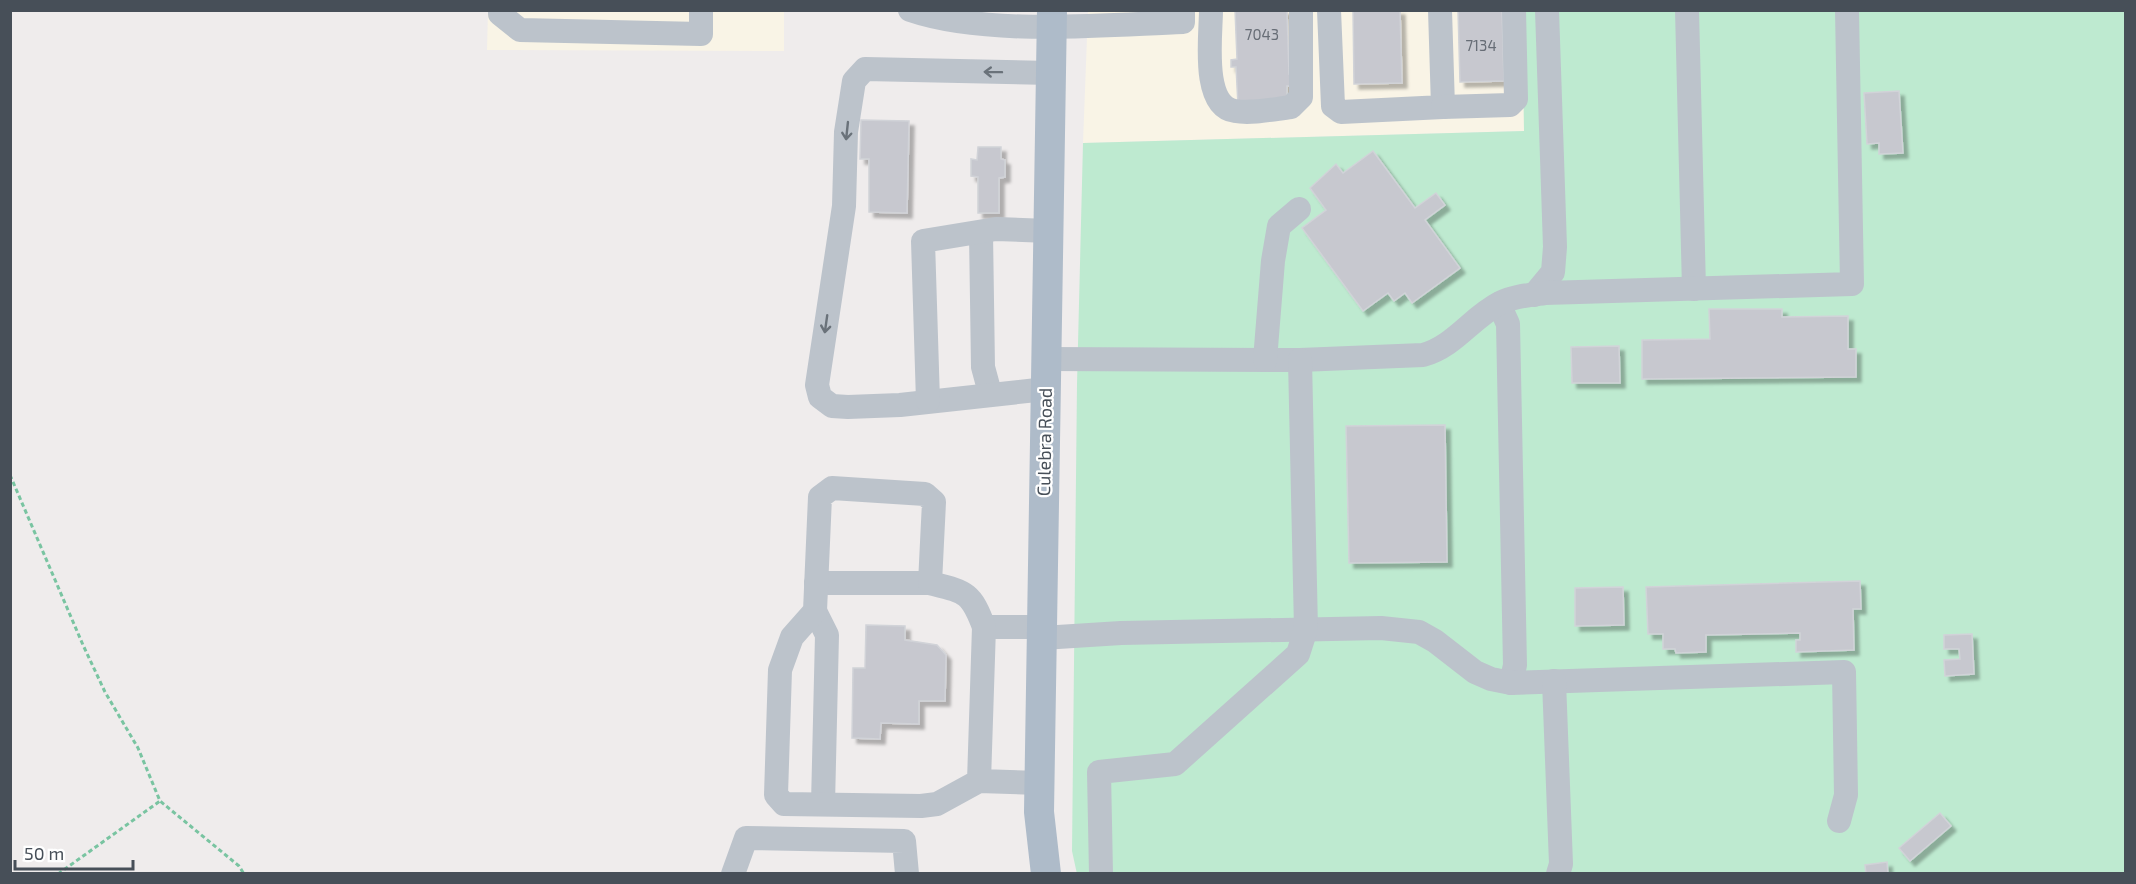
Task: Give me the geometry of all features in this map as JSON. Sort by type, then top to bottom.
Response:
[{"type":"main road","name":"Culebra Road","points":[[1046,873],[1039,812],[1052,18]]},
{"type":"lane","points":[[500,10],[500,14],[520,30],[702,34],[701,10]]},
{"type":"lane","points":[[910,10],[990,24],[1052,18],[1183,22],[1183,10]]},
{"type":"lane","points":[[1211,10],[1211,85],[1222,105],[1234,111],[1291,108],[1301,97],[1301,10]]},
{"type":"lane","points":[[1329,10],[1333,106],[1341,112],[1510,105],[1516,99],[1514,10]]},
{"type":"lane","points":[[1440,10],[1443,107]]},
{"type":"lane","points":[[1534,295],[1553,272],[1555,247],[1547,10]]},
{"type":"lane","points":[[1688,10],[1694,289]]},
{"type":"lane","points":[[1046,359],[1300,360],[1424,355],[1440,350],[1499,303],[1534,295],[1852,284],[1846,10]]},
{"type":"lane","points":[[1046,389],[848,407],[832,406],[820,397],[817,385],[844,206],[846,132],[854,81],[865,69],[1051,73]]},
{"type":"lane","points":[[1265,360],[1273,261],[1279,226],[1299,209]]},
{"type":"lane","points":[[928,401],[923,241],[996,229],[1048,231]]},
{"type":"lane","points":[[981,232],[983,367],[990,393]]},
{"type":"lane","points":[[1499,303],[1508,324],[1515,665],[1511,683]]},
{"type":"lane","points":[[1101,873],[1099,772],[1175,764],[1298,654],[1306,629],[1300,360]]},
{"type":"lane","points":[[822,804],[827,635],[815,611],[819,497],[832,488],[926,494],[934,502],[930,583]]},
{"type":"lane","points":[[816,583],[930,583],[957,590],[976,604],[984,627],[979,781]]},
{"type":"lane","points":[[815,611],[792,636],[780,670],[776,795],[784,804],[937,804],[979,781],[1040,783]]},
{"type":"lane","points":[[984,627],[1042,632],[1121,633],[1381,628],[1419,632],[1436,641],[1475,672],[1491,680],[1511,683],[1844,672],[1846,795],[1839,821]]},
{"type":"lane","points":[[1554,681],[1561,864],[1558,873]]},
{"type":"lane","points":[[733,873],[746,838],[904,841],[907,873]]},
{"type":"path","points":[[10,475],[96,674],[138,748],[160,801],[239,866],[244,873]]},
{"type":"path","points":[[58,873],[160,801]]},
{"type":"shaded area","points":[[488,11],[784,11],[784,51],[487,50]]},
{"type":"shaded area","points":[[1088,11],[1522,11],[1525,131],[1083,143]]},
{"type":"green space","points":[[1522,11],[2125,11],[2125,873],[1077,874],[1072,851],[1077,384],[1083,143],[1524,131]]},
{"type":"building","points":[[1235,10],[1287,10],[1289,74],[1297,74],[1297,86],[1287,86],[1287,103],[1238,105],[1236,67],[1231,67],[1231,60],[1237,59]]},
{"type":"building","points":[[1353,10],[1400,10],[1402,83],[1354,84]]},
{"type":"building","points":[[1458,10],[1502,10],[1504,81],[1460,82]]},
{"type":"building","points":[[1899,91],[1903,153],[1879,154],[1879,143],[1867,144],[1864,93]]},
{"type":"building","points":[[861,120],[909,121],[907,213],[869,212],[869,159],[860,159]]},
{"type":"building","points":[[978,147],[1001,147],[1001,159],[1005,160],[1005,177],[999,178],[999,213],[978,213],[978,177],[971,176],[971,159],[977,160]]},
{"type":"building","points":[[1373,151],[1415,208],[1436,193],[1445,205],[1425,220],[1460,268],[1412,303],[1405,293],[1394,301],[1388,293],[1363,311],[1302,228],[1326,210],[1310,188],[1336,164],[1343,173]]},
{"type":"building","points":[[1709,309],[1782,309],[1782,317],[1848,316],[1848,349],[1856,349],[1856,377],[1642,379],[1642,340],[1710,339]]},
{"type":"building","points":[[1619,346],[1620,383],[1572,383],[1571,347]]},
{"type":"building","points":[[1445,425],[1447,562],[1349,563],[1346,426]]},
{"type":"building","points":[[1860,581],[1861,609],[1853,609],[1854,650],[1796,652],[1796,640],[1800,640],[1800,633],[1706,635],[1706,652],[1676,653],[1675,649],[1663,649],[1663,634],[1648,634],[1646,587]]},
{"type":"building","points":[[1623,587],[1624,625],[1575,626],[1575,588]]},
{"type":"building","points":[[866,625],[905,626],[905,640],[937,645],[946,655],[945,701],[919,701],[919,724],[881,723],[880,739],[852,738],[853,668],[865,668]]},
{"type":"building","points":[[1972,634],[1974,674],[1945,676],[1944,660],[1960,659],[1959,649],[1944,649],[1944,635]]},
{"type":"building","points":[[1940,813],[1951,826],[1910,861],[1899,848]]},
{"type":"building","points":[[1887,862],[1888,874],[1866,874],[1865,865]]}]
